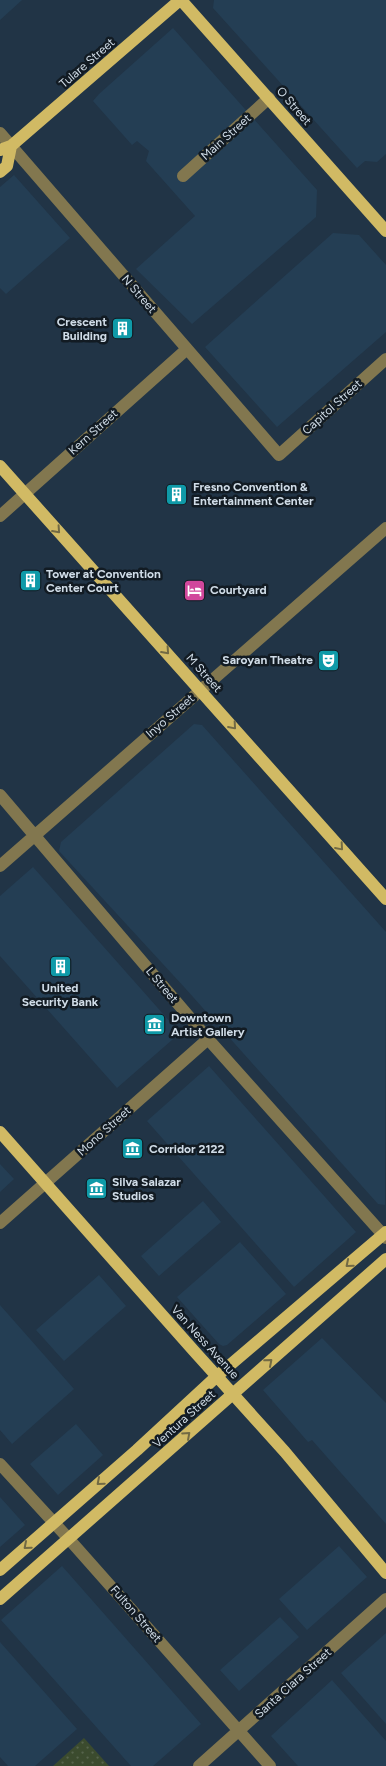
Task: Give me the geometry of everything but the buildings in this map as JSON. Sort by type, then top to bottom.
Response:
[{"type":"main road","name":"O Street","points":[[180,0],[386,231]]},
{"type":"main road","name":"Tulare Street","points":[[6,148],[180,0]]},
{"type":"main road","points":[[0,172],[7,166],[6,148]]},
{"type":"main road","name":"M Street","points":[[0,466],[386,899]]},
{"type":"main road","name":"Van Ness Avenue","points":[[0,1132],[216,1377],[285,1452],[386,1573]]},
{"type":"main road","name":"Ventura Street","points":[[0,1570],[137,1450],[216,1377],[385,1235]]},
{"type":"main road","name":"Ventura Street","points":[[0,1599],[386,1259]]},
{"type":"street","name":"Main Street","points":[[183,176],[269,98]]},
{"type":"street","name":"N Street","points":[[0,133],[6,148],[187,349],[279,455]]},
{"type":"street","name":"Kern Street","points":[[0,516],[187,349]]},
{"type":"street","name":"Capitol Street","points":[[279,455],[386,359]]},
{"type":"street","name":"Inyo Street","points":[[0,866],[386,528]]},
{"type":"street","name":"L Street","points":[[0,795],[208,1039],[385,1235]]},
{"type":"street","name":"Mono Street","points":[[0,1223],[208,1039]]},
{"type":"street","name":"Fulton Street","points":[[0,1464],[270,1766]]},
{"type":"street","name":"Santa Clara Street","points":[[199,1766],[386,1599]]},
{"type":"shaded area","points":[[0,0],[22,0],[0,20]]},
{"type":"shaded area","points":[[214,0],[386,0],[386,154],[377,162],[365,161],[357,168],[213,8]]},
{"type":"shaded area","points":[[173,28],[317,190],[316,217],[192,324],[136,269],[195,216],[146,161],[149,151],[137,141],[132,145],[93,101]]},
{"type":"shaded area","points":[[14,175],[70,238],[6,294],[0,288],[0,187]]},
{"type":"shaded area","points":[[333,233],[359,235],[386,265],[386,332],[277,427],[205,347]]},
{"type":"shaded area","points":[[194,724],[202,725],[386,932],[385,1205],[378,1204],[185,988],[59,851],[61,842]]},
{"type":"shaded area","points":[[33,867],[180,1033],[117,1088],[0,956],[0,896]]},
{"type":"shaded area","points":[[209,1066],[356,1232],[294,1287],[147,1121]]},
{"type":"shaded area","points":[[0,1164],[14,1179],[0,1192]]},
{"type":"shaded area","points":[[203,1201],[221,1222],[159,1276],[141,1256]]},
{"type":"shaded area","points":[[240,1242],[286,1294],[227,1345],[223,1346],[219,1344],[177,1297]]},
{"type":"shaded area","points":[[99,1275],[126,1306],[64,1361],[36,1330]]},
{"type":"shaded area","points":[[0,1305],[74,1389],[12,1444],[0,1430]]},
{"type":"shaded area","points":[[322,1338],[386,1403],[386,1524],[312,1440],[308,1442],[263,1390]]},
{"type":"shaded area","points":[[76,1424],[103,1455],[58,1495],[30,1464]]},
{"type":"shaded area","points":[[0,1497],[25,1525],[0,1547]]},
{"type":"shaded area","points":[[339,1546],[367,1577],[307,1630],[279,1599]]},
{"type":"shaded area","points":[[62,1566],[201,1724],[153,1766],[131,1766],[1,1620]]},
{"type":"shaded area","points":[[280,1617],[299,1637],[239,1691],[220,1670]]},
{"type":"shaded area","points":[[386,1633],[386,1724],[341,1673]]},
{"type":"shaded area","points":[[0,1642],[77,1729],[35,1766],[8,1766],[0,1757]]},
{"type":"shaded area","points":[[332,1680],[386,1741],[386,1766],[298,1766],[271,1736]]},
{"type":"green space","points":[[84,1738],[109,1766],[53,1766]]},
{"type":"place","name":"Crescent Building","points":[[123,329]]},
{"type":"place","name":"Fresno Convention & Entertainment Center","points":[[177,494]]},
{"type":"place","name":"Tower at Convention Center Court","points":[[30,581]]},
{"type":"place","name":"Courtyard","points":[[194,590]]},
{"type":"place","name":"Saroyan Theatre","points":[[329,660]]},
{"type":"place","name":"United Security Bank","points":[[60,967]]},
{"type":"place","name":"Downtown Artist Gallery","points":[[155,1025]]},
{"type":"place","name":"Corridor 2122","points":[[133,1149]]},
{"type":"place","name":"Silva Salazar Studios","points":[[96,1189]]}]
